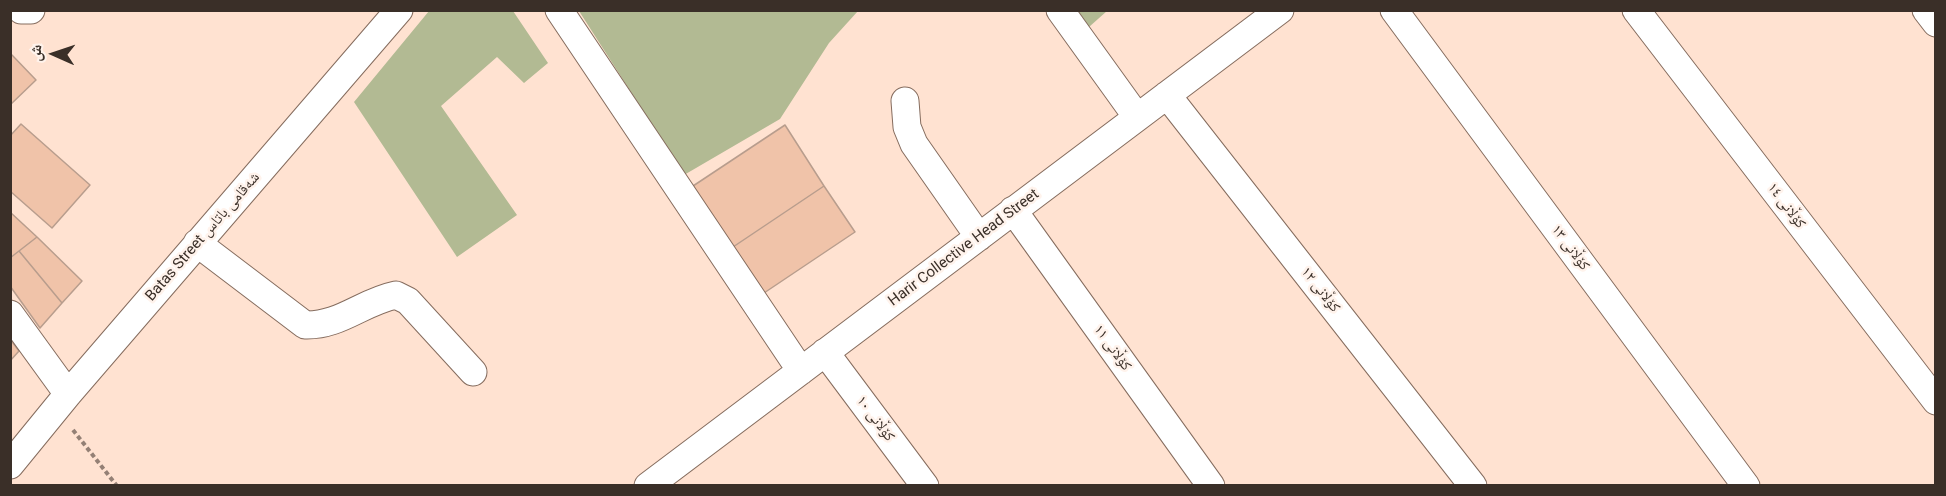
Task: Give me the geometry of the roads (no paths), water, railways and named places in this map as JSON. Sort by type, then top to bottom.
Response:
[{"type":"street","points":[[21,10],[31,10]]},
{"type":"street","name":"Batas Street شەقامی باتاس","points":[[10,465],[197,243],[399,10]]},
{"type":"street","points":[[560,10],[801,370]]},
{"type":"street","points":[[1060,10],[1137,117]]},
{"type":"street","name":"Harir Collective Head Street","points":[[651,485],[1280,10]]},
{"type":"street","name":"کۆڵانی ١٣","points":[[1394,10],[1746,486]]},
{"type":"street","name":"کۆڵانی ١٤","points":[[1636,10],[1935,401]]},
{"type":"street","points":[[1926,10],[1935,23]]},
{"type":"street","name":"کۆڵانی ١٢","points":[[1167,95],[1473,486]]},
{"type":"street","points":[[905,101],[907,127],[914,144],[979,237]]},
{"type":"street","name":"کۆڵانی ١١","points":[[1013,210],[1211,486]]},
{"type":"street","points":[[197,243],[305,325],[324,325],[380,298],[396,295],[408,301],[473,372]]},
{"type":"street","points":[[10,314],[62,401]]},
{"type":"street","name":"کۆڵانی ١٠","points":[[825,352],[926,486]]}]
